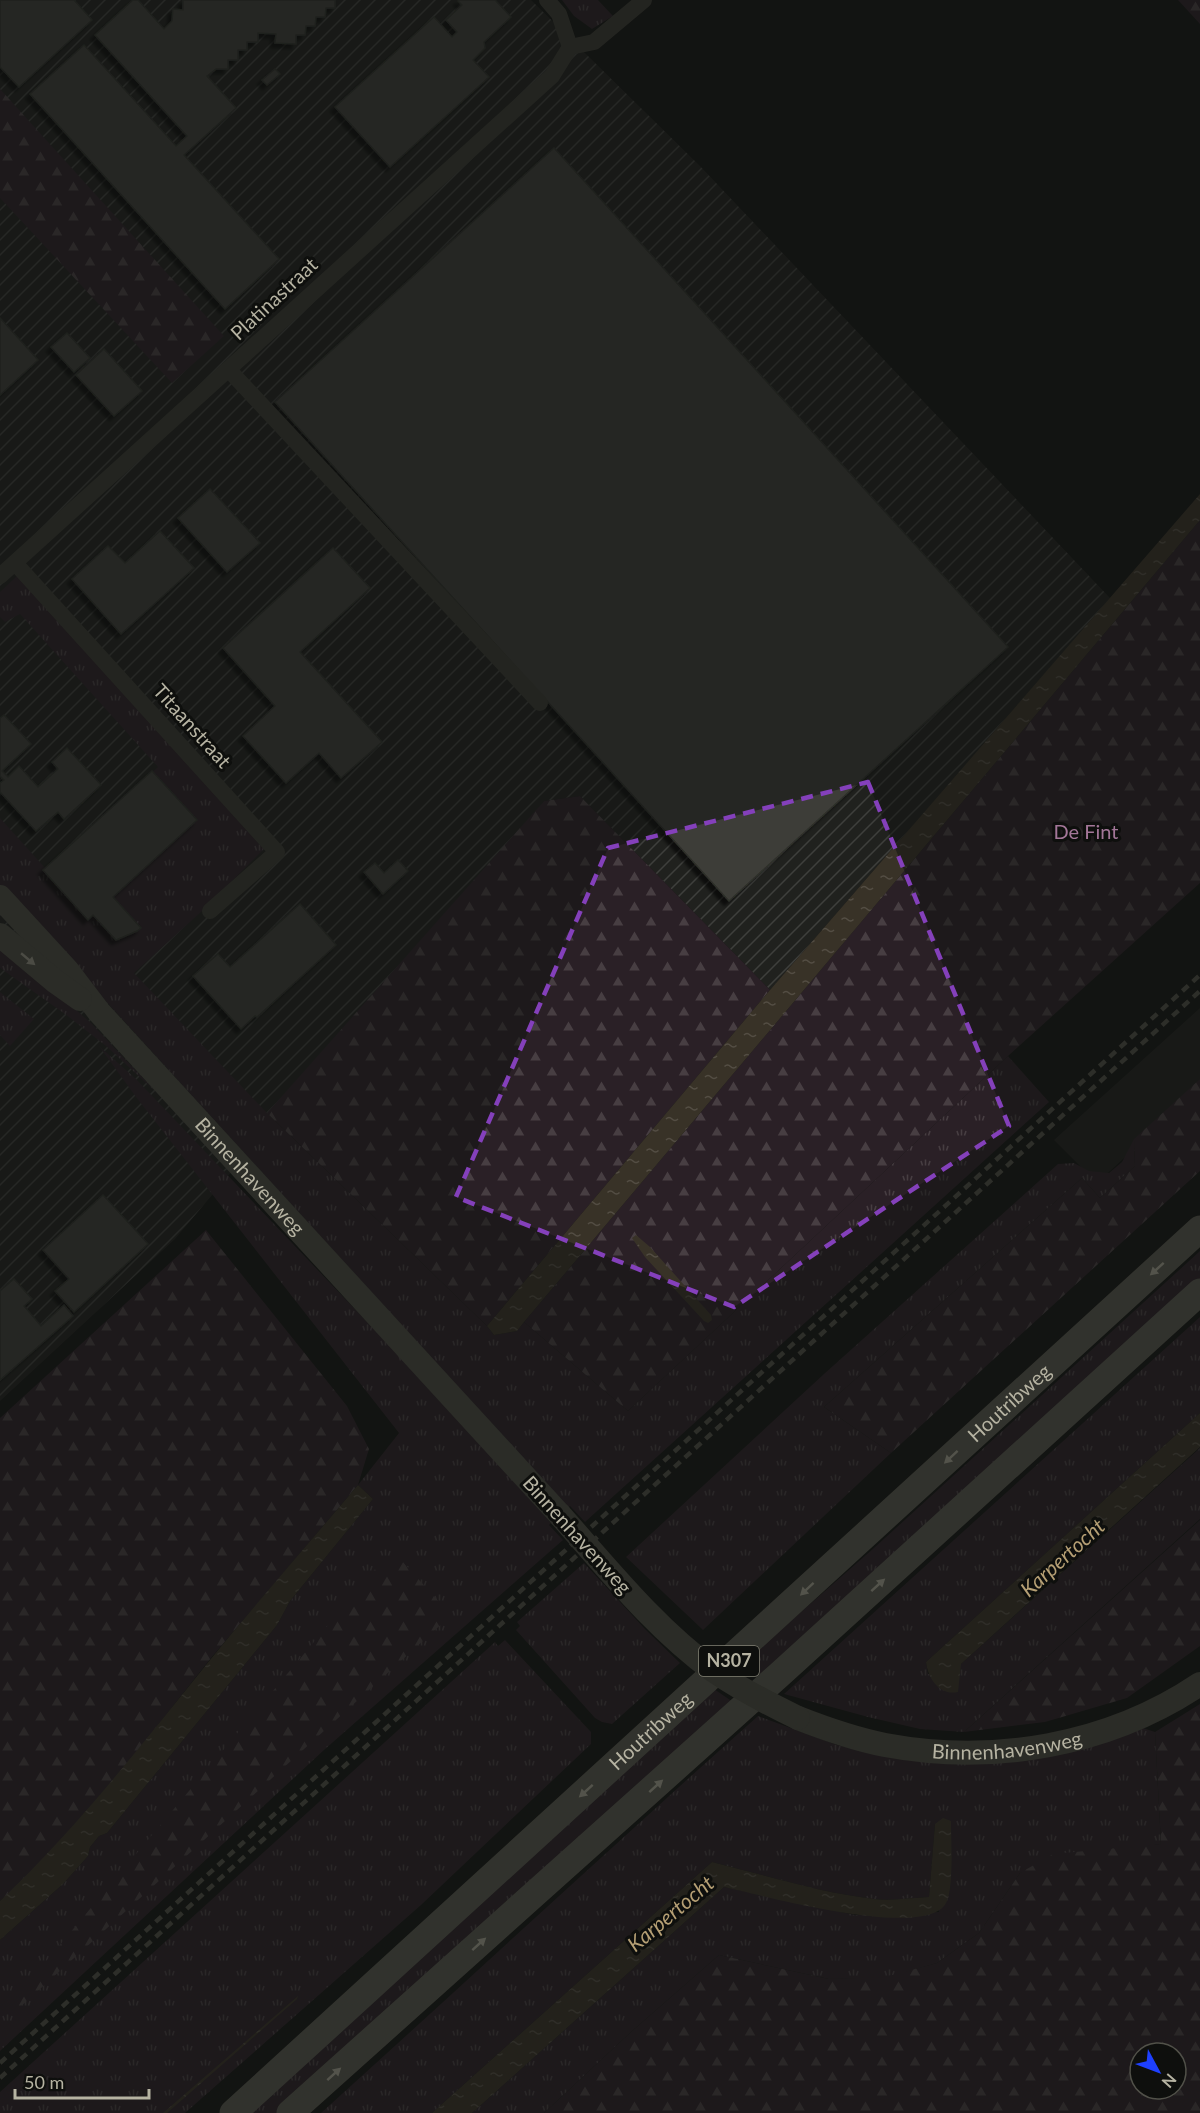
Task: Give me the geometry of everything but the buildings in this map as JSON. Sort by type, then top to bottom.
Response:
[{"type":"main road","name":"Binnenhavenweg","points":[[0,897],[68,970],[99,1012],[642,1606],[697,1657],[734,1683],[798,1718],[845,1735],[883,1744],[936,1752],[989,1753],[1062,1743],[1113,1728],[1169,1703],[1200,1684]]},
{"type":"main road","name":"Binnenhavenweg","points":[[0,935],[56,982],[99,1012]]},
{"type":"main road","name":"Houtribweg","points":[[233,2113],[1200,1229]]},
{"type":"main road","name":"N307","points":[[290,2113],[779,1675],[1200,1292]]},
{"type":"street","points":[[547,0],[559,14],[570,47],[594,42],[644,0]]},
{"type":"street","name":"Platinastraat","points":[[0,576],[552,75],[570,47]]},
{"type":"street","points":[[229,370],[540,703]]},
{"type":"street","name":"Titaanstraat","points":[[15,563],[277,852],[210,911]]},
{"type":"highlighted area","points":[[868,782],[1009,1126],[734,1307],[456,1197],[608,848]]},
{"type":"shaded area","points":[[0,0],[531,0],[700,166],[1110,598],[770,990],[580,796],[544,801],[175,1239],[0,1401]]},
{"type":"shaded area","points":[[1200,1008],[1200,1088],[1097,1183],[1054,1140]]},
{"type":"green space","points":[[562,0],[598,0],[613,16],[592,29],[574,16]]},
{"type":"green space","points":[[1178,0],[1200,0],[1200,24]]},
{"type":"green space","points":[[0,89],[224,336],[172,383],[0,198]]},
{"type":"green space","name":"De Fint","points":[[1200,520],[1200,883],[1008,1056],[628,1411],[524,1322]]},
{"type":"green space","points":[[17,576],[264,849],[202,911],[134,973],[267,1113],[494,1335],[517,1331],[524,1322],[628,1411],[1008,1056],[1049,1102],[585,1522],[570,1506],[568,1508],[0,885],[0,818],[46,869],[158,767],[20,614],[5,622],[0,617],[0,592]]},
{"type":"green space","points":[[580,796],[770,990],[487,1326],[267,1113],[544,801]]},
{"type":"green space","points":[[0,944],[91,1023],[157,1093],[106,1046],[0,968]]},
{"type":"green space","points":[[0,992],[34,1019],[10,1046],[0,1035]]},
{"type":"green space","points":[[99,1046],[136,1079],[430,1388],[551,1523],[549,1525],[563,1540],[324,1750],[0,2051],[0,1940],[63,1884],[88,1856],[90,1847],[99,1836],[107,1833],[277,1625],[290,1601],[373,1499],[358,1485],[399,1433],[136,1097]]},
{"type":"green space","points":[[1200,1079],[1200,1171],[891,1453],[824,1407],[1082,1178],[1100,1198],[1135,1166],[1134,1139]]},
{"type":"green space","points":[[1134,1139],[1135,1166],[1100,1198],[1082,1178],[824,1407],[891,1453],[703,1630],[626,1557],[824,1374],[1058,1164],[1074,1163],[1089,1171],[1109,1173],[1122,1162]]},
{"type":"green space","points":[[206,1230],[347,1406],[369,1449],[358,1485],[211,1658],[127,1764],[41,1863],[0,1901],[0,1418]]},
{"type":"green space","points":[[1200,1251],[1200,1279],[1031,1435],[762,1675],[743,1663],[874,1548]]},
{"type":"green space","points":[[1200,1317],[1200,1413],[926,1662],[928,1674],[961,1664],[1200,1448],[1200,1519],[964,1732],[920,1729],[784,1694]]},
{"type":"green space","points":[[1200,1520],[1200,1646],[1127,1698],[1045,1722],[964,1732]]},
{"type":"green space","points":[[388,1557],[395,1557],[402,1561],[440,1603],[446,1620],[18,2009],[12,2002],[381,1562]]},
{"type":"green space","points":[[584,1563],[680,1663],[612,1724],[595,1718],[516,1630],[520,1626],[517,1622]]},
{"type":"green space","points":[[505,1640],[591,1732],[591,1744],[421,1905],[185,2113],[0,2113],[0,2092],[495,1642],[498,1646]]},
{"type":"green space","points":[[714,1689],[733,1702],[279,2113],[245,2113]]},
{"type":"green space","points":[[1200,1704],[1200,2113],[544,2113],[631,2032],[719,1955],[829,1979],[885,1977],[937,1963],[979,1933],[1020,1873],[1053,1854],[1161,1844],[1155,1732]]},
{"type":"green space","points":[[758,1716],[837,1745],[879,1754],[1143,1728],[1155,1732],[1161,1844],[1020,1873],[979,1933],[937,1963],[885,1978],[829,1979],[719,1955],[631,2032],[544,2113],[472,2113],[724,1887],[855,1915],[939,1912],[935,1824],[929,1897],[888,1900],[854,1896],[712,1862],[432,2113],[321,2113],[648,1815]]},
{"type":"water","points":[[1200,494],[1200,520],[517,1331],[494,1335],[487,1326],[770,990]]},
{"type":"water","points":[[636,1235],[650,1247],[711,1315],[712,1320],[708,1323],[704,1321],[645,1257],[632,1238]]},
{"type":"water","name":"Karpertocht","points":[[1200,1413],[1200,1447],[961,1664],[958,1692],[952,1693],[940,1689],[932,1680],[926,1662]]},
{"type":"water","points":[[358,1485],[373,1499],[290,1601],[277,1625],[107,1833],[99,1836],[90,1847],[88,1856],[63,1884],[0,1940],[0,1901],[29,1873],[109,1784],[228,1638]]},
{"type":"water","name":"Karpertocht","points":[[943,1818],[951,1821],[952,1864],[949,1896],[946,1903],[932,1914],[908,1918],[877,1917],[806,1906],[724,1887],[472,2113],[432,2113],[712,1862],[854,1896],[888,1900],[929,1897],[935,1824]]},
{"type":"water","points":[[298,1996],[167,2113],[163,2113]]},
{"type":"railway","points":[[0,2063],[1200,975]]},
{"type":"railway","points":[[0,2078],[1200,991]]}]
